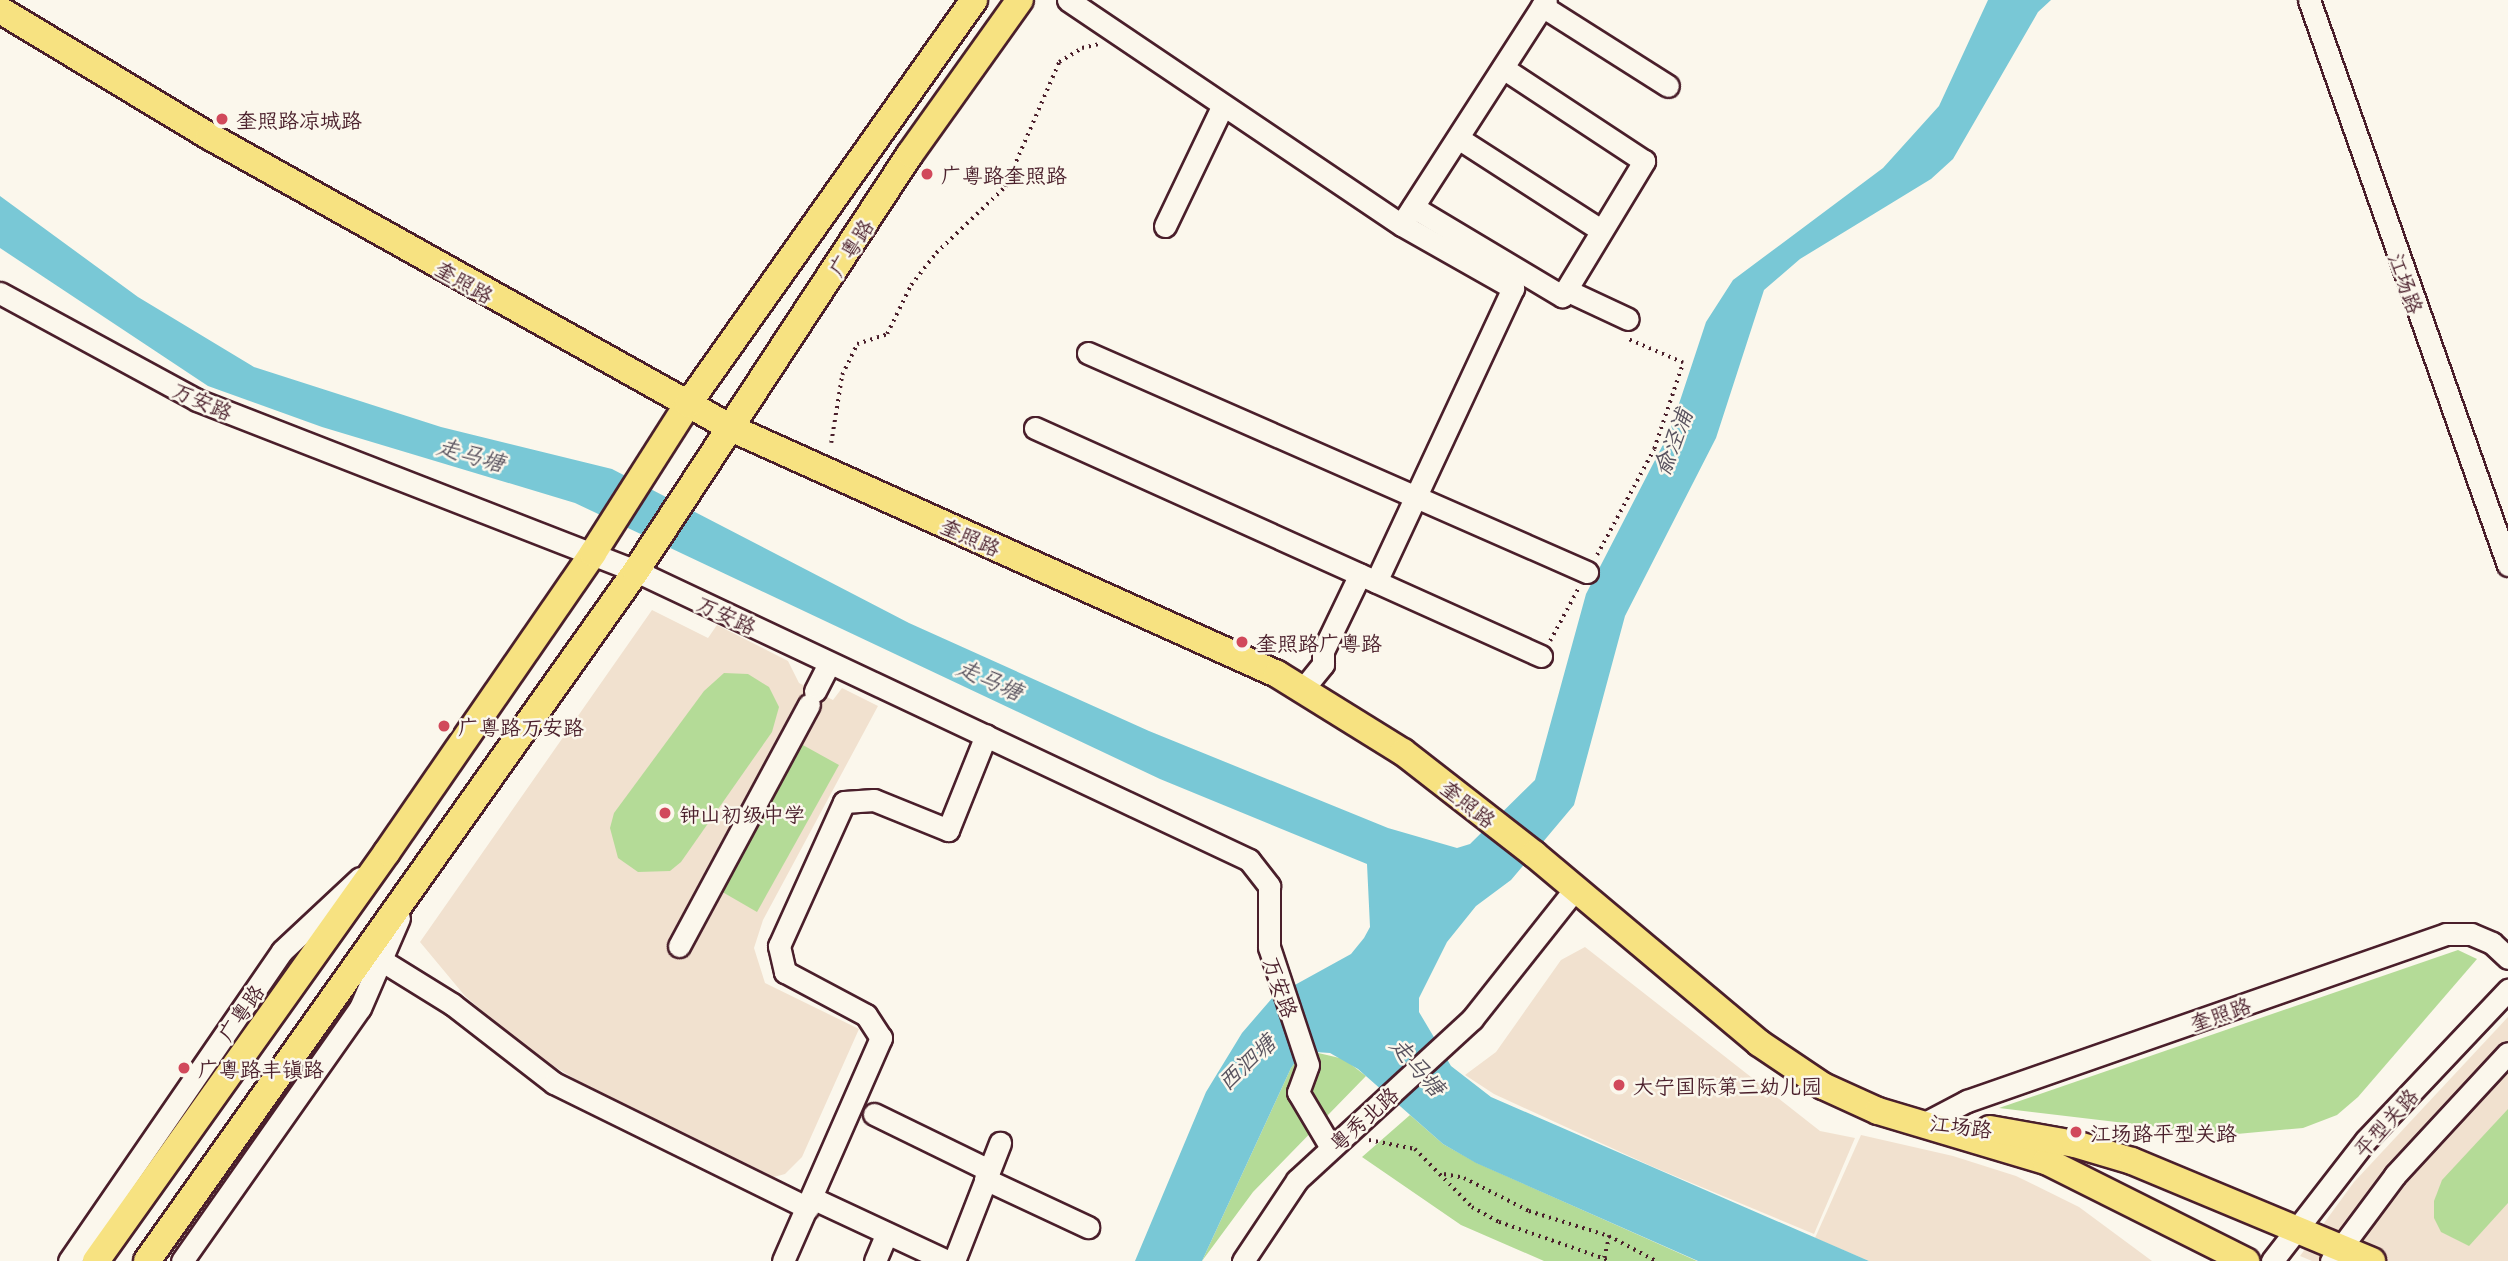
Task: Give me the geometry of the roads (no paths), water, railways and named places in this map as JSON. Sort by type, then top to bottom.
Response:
[{"type":"main road","name":"广粤路","points":[[96,1261],[387,852],[597,544],[688,404],[974,0]]},
{"type":"main road","name":"广粤路","points":[[640,563],[733,429],[910,154],[1020,0]]},
{"type":"main road","name":"奎照路","points":[[0,10],[221,143],[733,429],[1277,674],[1403,752],[1534,854],[1793,1067],[1852,1101],[1902,1117]]},
{"type":"main road","points":[[148,1261],[640,563]]},
{"type":"main road","name":"江场路","points":[[1902,1117],[2075,1143],[2144,1165],[2296,1229],[2336,1255],[2372,1261]]},
{"type":"main road","name":"江场路","points":[[1902,1117],[2046,1161],[2246,1261]]},
{"type":"street","points":[[1069,0],[1223,105],[1407,216],[1513,288],[1416,495],[1323,651],[1323,664],[1303,690]]},
{"type":"street","name":"江场路","points":[[2309,0],[2508,565]]},
{"type":"street","points":[[1407,216],[1544,3],[1668,86]]},
{"type":"street","points":[[1407,216],[1562,296],[1566,290],[1644,161],[1503,68]]},
{"type":"street","points":[[1165,226],[1223,105]]},
{"type":"street","points":[[1458,138],[1601,230]]},
{"type":"street","points":[[1566,290],[1628,319]]},
{"type":"street","name":"万安路","points":[[0,293],[197,400],[597,544],[640,563],[828,663],[1249,860],[1269,886],[1269,947],[1308,1065],[1298,1092],[1335,1142]]},
{"type":"street","points":[[1088,353],[1587,572]]},
{"type":"street","points":[[1035,428],[1541,656]]},
{"type":"street","points":[[679,946],[812,698],[828,663]]},
{"type":"street","points":[[783,1261],[881,1038],[866,1015],[785,972],[779,946],[844,802],[874,800],[948,830],[986,735]]},
{"type":"street","name":"广粤路","points":[[69,1261],[282,951],[387,852]]},
{"type":"street","points":[[181,1261],[360,1008],[419,873]]},
{"type":"street","name":"粤秀北路","points":[[1243,1261],[1297,1180],[1335,1142],[1451,1040],[1535,944],[1576,888]]},
{"type":"street","name":"奎照路","points":[[1929,1121],[1968,1101],[2446,934],[2471,934],[2492,943],[2508,958]]},
{"type":"street","points":[[381,960],[452,1004],[554,1083],[810,1203],[887,1233],[947,1261]]},
{"type":"street","name":"平型关路","points":[[2272,1261],[2366,1140],[2508,990]]},
{"type":"street","name":"平型关路","points":[[2336,1255],[2395,1175],[2508,1053]]},
{"type":"street","points":[[874,1114],[1088,1227]]},
{"type":"street","points":[[954,1261],[1000,1143]]},
{"type":"street","points":[[875,1261],[887,1233]]},
{"type":"water","points":[[1988,0],[2051,0],[2038,12],[1953,159],[1931,179],[1800,259],[1764,290],[1716,438],[1625,616],[1574,805],[1511,880],[1476,906],[1447,942],[1419,998],[1419,1012],[1451,1066],[1491,1097],[1869,1261],[1698,1261],[1476,1163],[1443,1144],[1358,1069],[1330,1053],[1315,1052],[1299,1057],[1291,1068],[1202,1261],[1135,1261],[1206,1092],[1242,1033],[1273,997],[1351,954],[1364,938],[1370,927],[1367,864],[1160,779],[575,503],[322,427],[208,386],[0,248],[0,196],[138,297],[254,367],[441,427],[612,469],[909,623],[1149,731],[1388,828],[1457,848],[1470,844],[1535,780],[1586,594],[1670,431],[1706,322],[1733,280],[1883,168],[1939,106]]},
{"type":"place","name":"奎照路凉城路","points":[[222,119]]},
{"type":"place","name":"广粤路奎照路","points":[[927,174]]},
{"type":"place","name":"奎照路广粤路","points":[[1242,642]]},
{"type":"place","name":"广粤路万安路","points":[[444,726]]},
{"type":"place","name":"钟山初级中学","points":[[665,813]]},
{"type":"place","name":"广粤路丰镇路","points":[[184,1068]]},
{"type":"place","name":"大宁国际第三幼儿园","points":[[1619,1085]]},
{"type":"place","name":"江场路平型关路","points":[[2076,1132]]},
{"type":"water label","name":"俞泾浦","points":[[1672,442]]},
{"type":"water label","name":"走马塘","points":[[471,454]]},
{"type":"water label","name":"走马塘","points":[[990,679]]},
{"type":"water label","name":"西泗塘","points":[[1246,1062]]},
{"type":"water label","name":"走马塘","points":[[1418,1066]]}]
